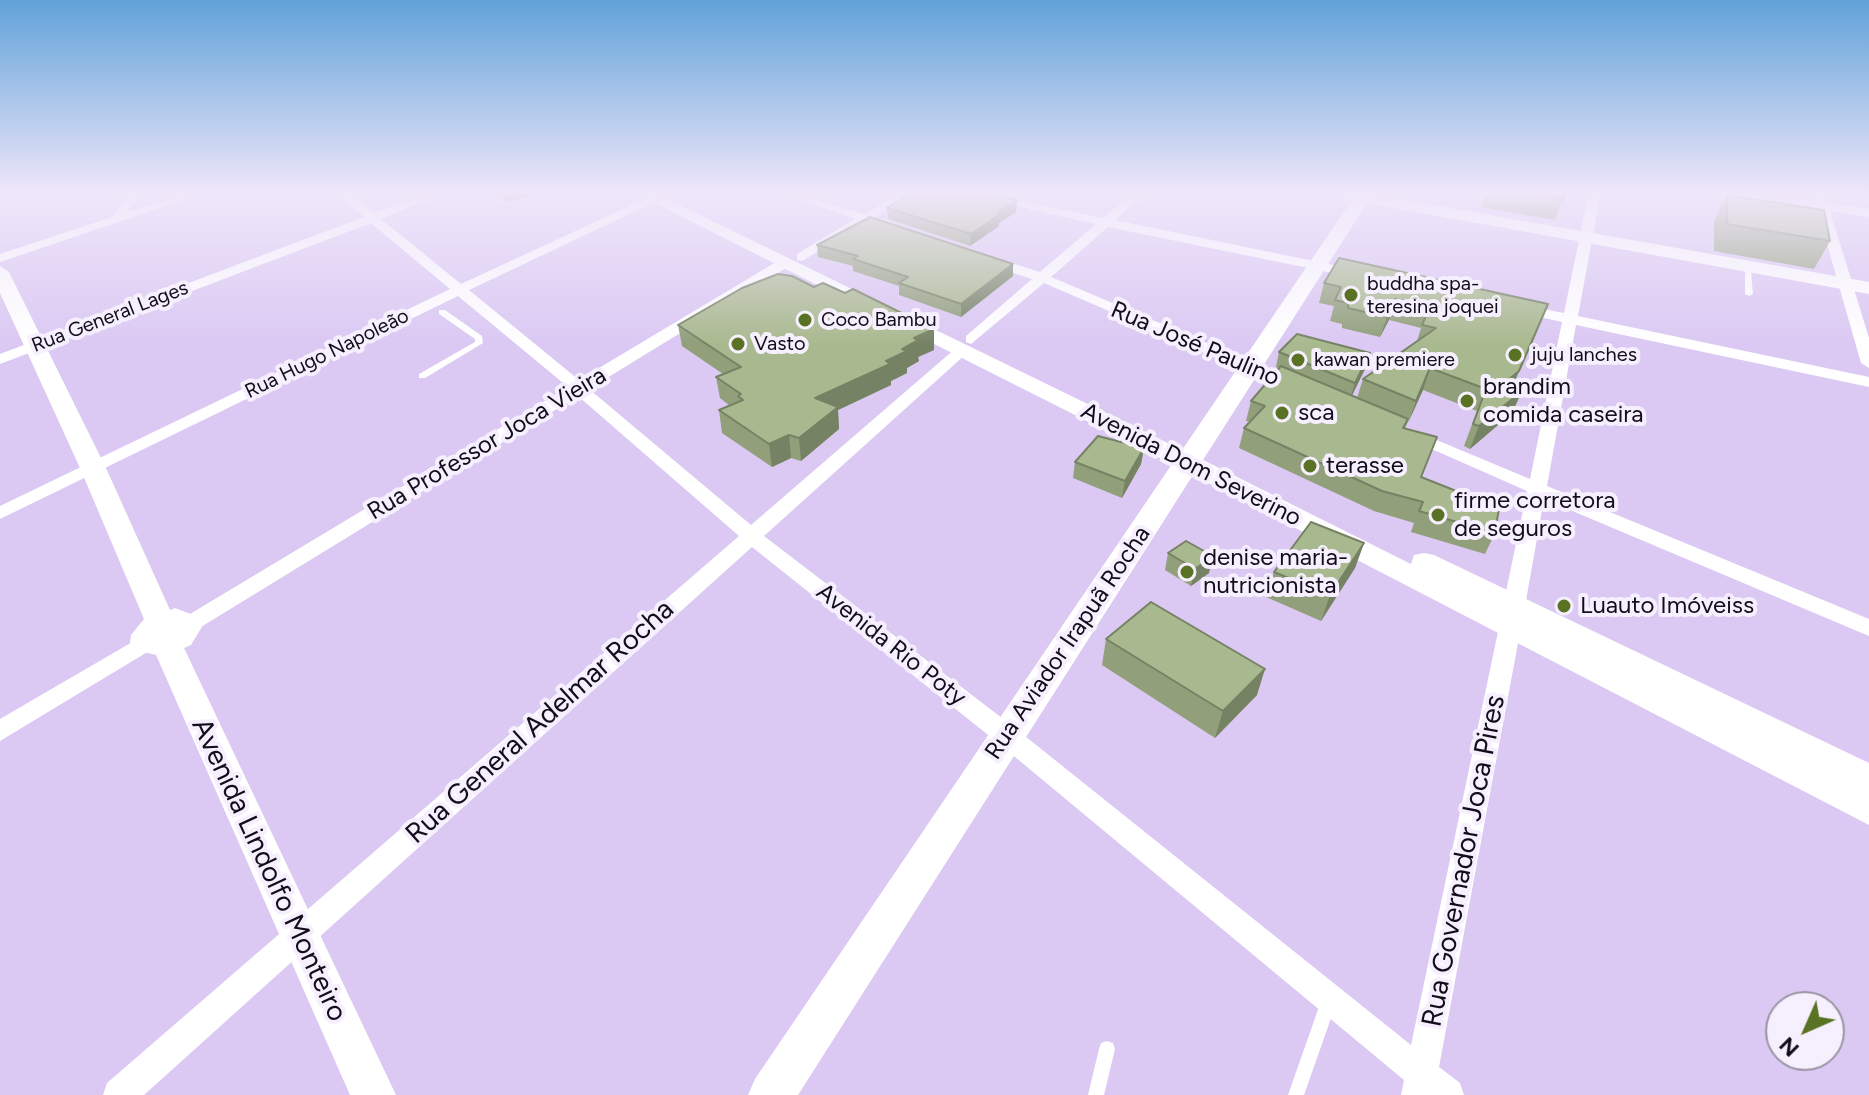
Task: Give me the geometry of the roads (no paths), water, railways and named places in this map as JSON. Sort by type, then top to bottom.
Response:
[{"type":"street","points":[[0,258],[49,242]]},
{"type":"street","name":"Rua General Lages","points":[[0,359],[308,242]]},
{"type":"street","name":"Avenida Rio Poty","points":[[401,242],[580,389],[750,535],[1006,735],[1330,999],[1419,1084],[1448,1095]]},
{"type":"street","name":"Rua Hugo Napoleão","points":[[0,513],[436,308],[459,290],[557,242]]},
{"type":"street","name":"Avenida Dom Severino","points":[[760,242],[1512,616],[1869,810]]},
{"type":"street","name":"Rua Professor Joca Vieira","points":[[0,731],[823,242]]},
{"type":"street","name":"Rua General Adelmar Rocha","points":[[119,1095],[1083,242]]},
{"type":"street","points":[[1204,242],[1376,278]]},
{"type":"street","name":"Rua Aviador Irapuã Rocha","points":[[771,1095],[1330,242]]},
{"type":"street","name":"Rua Governador Joca Pires","points":[[1419,1084],[1568,319],[1586,242]]},
{"type":"street","points":[[1622,242],[1748,268],[1844,281]]},
{"type":"street","points":[[1628,242],[1869,285]]},
{"type":"street","points":[[1832,242],[1869,363]]},
{"type":"street","name":"Rua José Paulino","points":[[969,253],[1043,278],[1307,391]]},
{"type":"street","name":"Avenida Lindolfo Monteiro","points":[[0,272],[93,468],[298,938],[373,1095]]},
{"type":"street","points":[[1509,306],[1869,382]]},
{"type":"street","points":[[1393,428],[1869,628]]},
{"type":"street","name":"Avenida Dom Severino","points":[[1512,616],[1869,779]]},
{"type":"lane","points":[[1748,268],[1749,294]]},
{"type":"lane","points":[[422,376],[479,343],[479,338],[436,308]]},
{"type":"lane","points":[[1296,1095],[1330,999]]},
{"type":"lane","points":[[1097,1094],[1107,1049]]},
{"type":"place","name":"buddha spa- teresina joquei","points":[[1351,295]]},
{"type":"place","name":"Coco Bambu","points":[[805,320]]},
{"type":"place","name":"Vasto","points":[[738,344]]},
{"type":"place","name":"juju lanches","points":[[1515,355]]},
{"type":"place","name":"kawan premiere","points":[[1298,360]]},
{"type":"place","name":"brandim comida caseira","points":[[1467,401]]},
{"type":"place","name":"sca","points":[[1282,413]]},
{"type":"place","name":"terasse","points":[[1310,466]]},
{"type":"place","name":"firme corretora de seguros","points":[[1438,515]]},
{"type":"place","name":"denise maria- nutricionista","points":[[1187,572]]},
{"type":"place","name":"Luauto Imóveiss","points":[[1564,606]]}]
